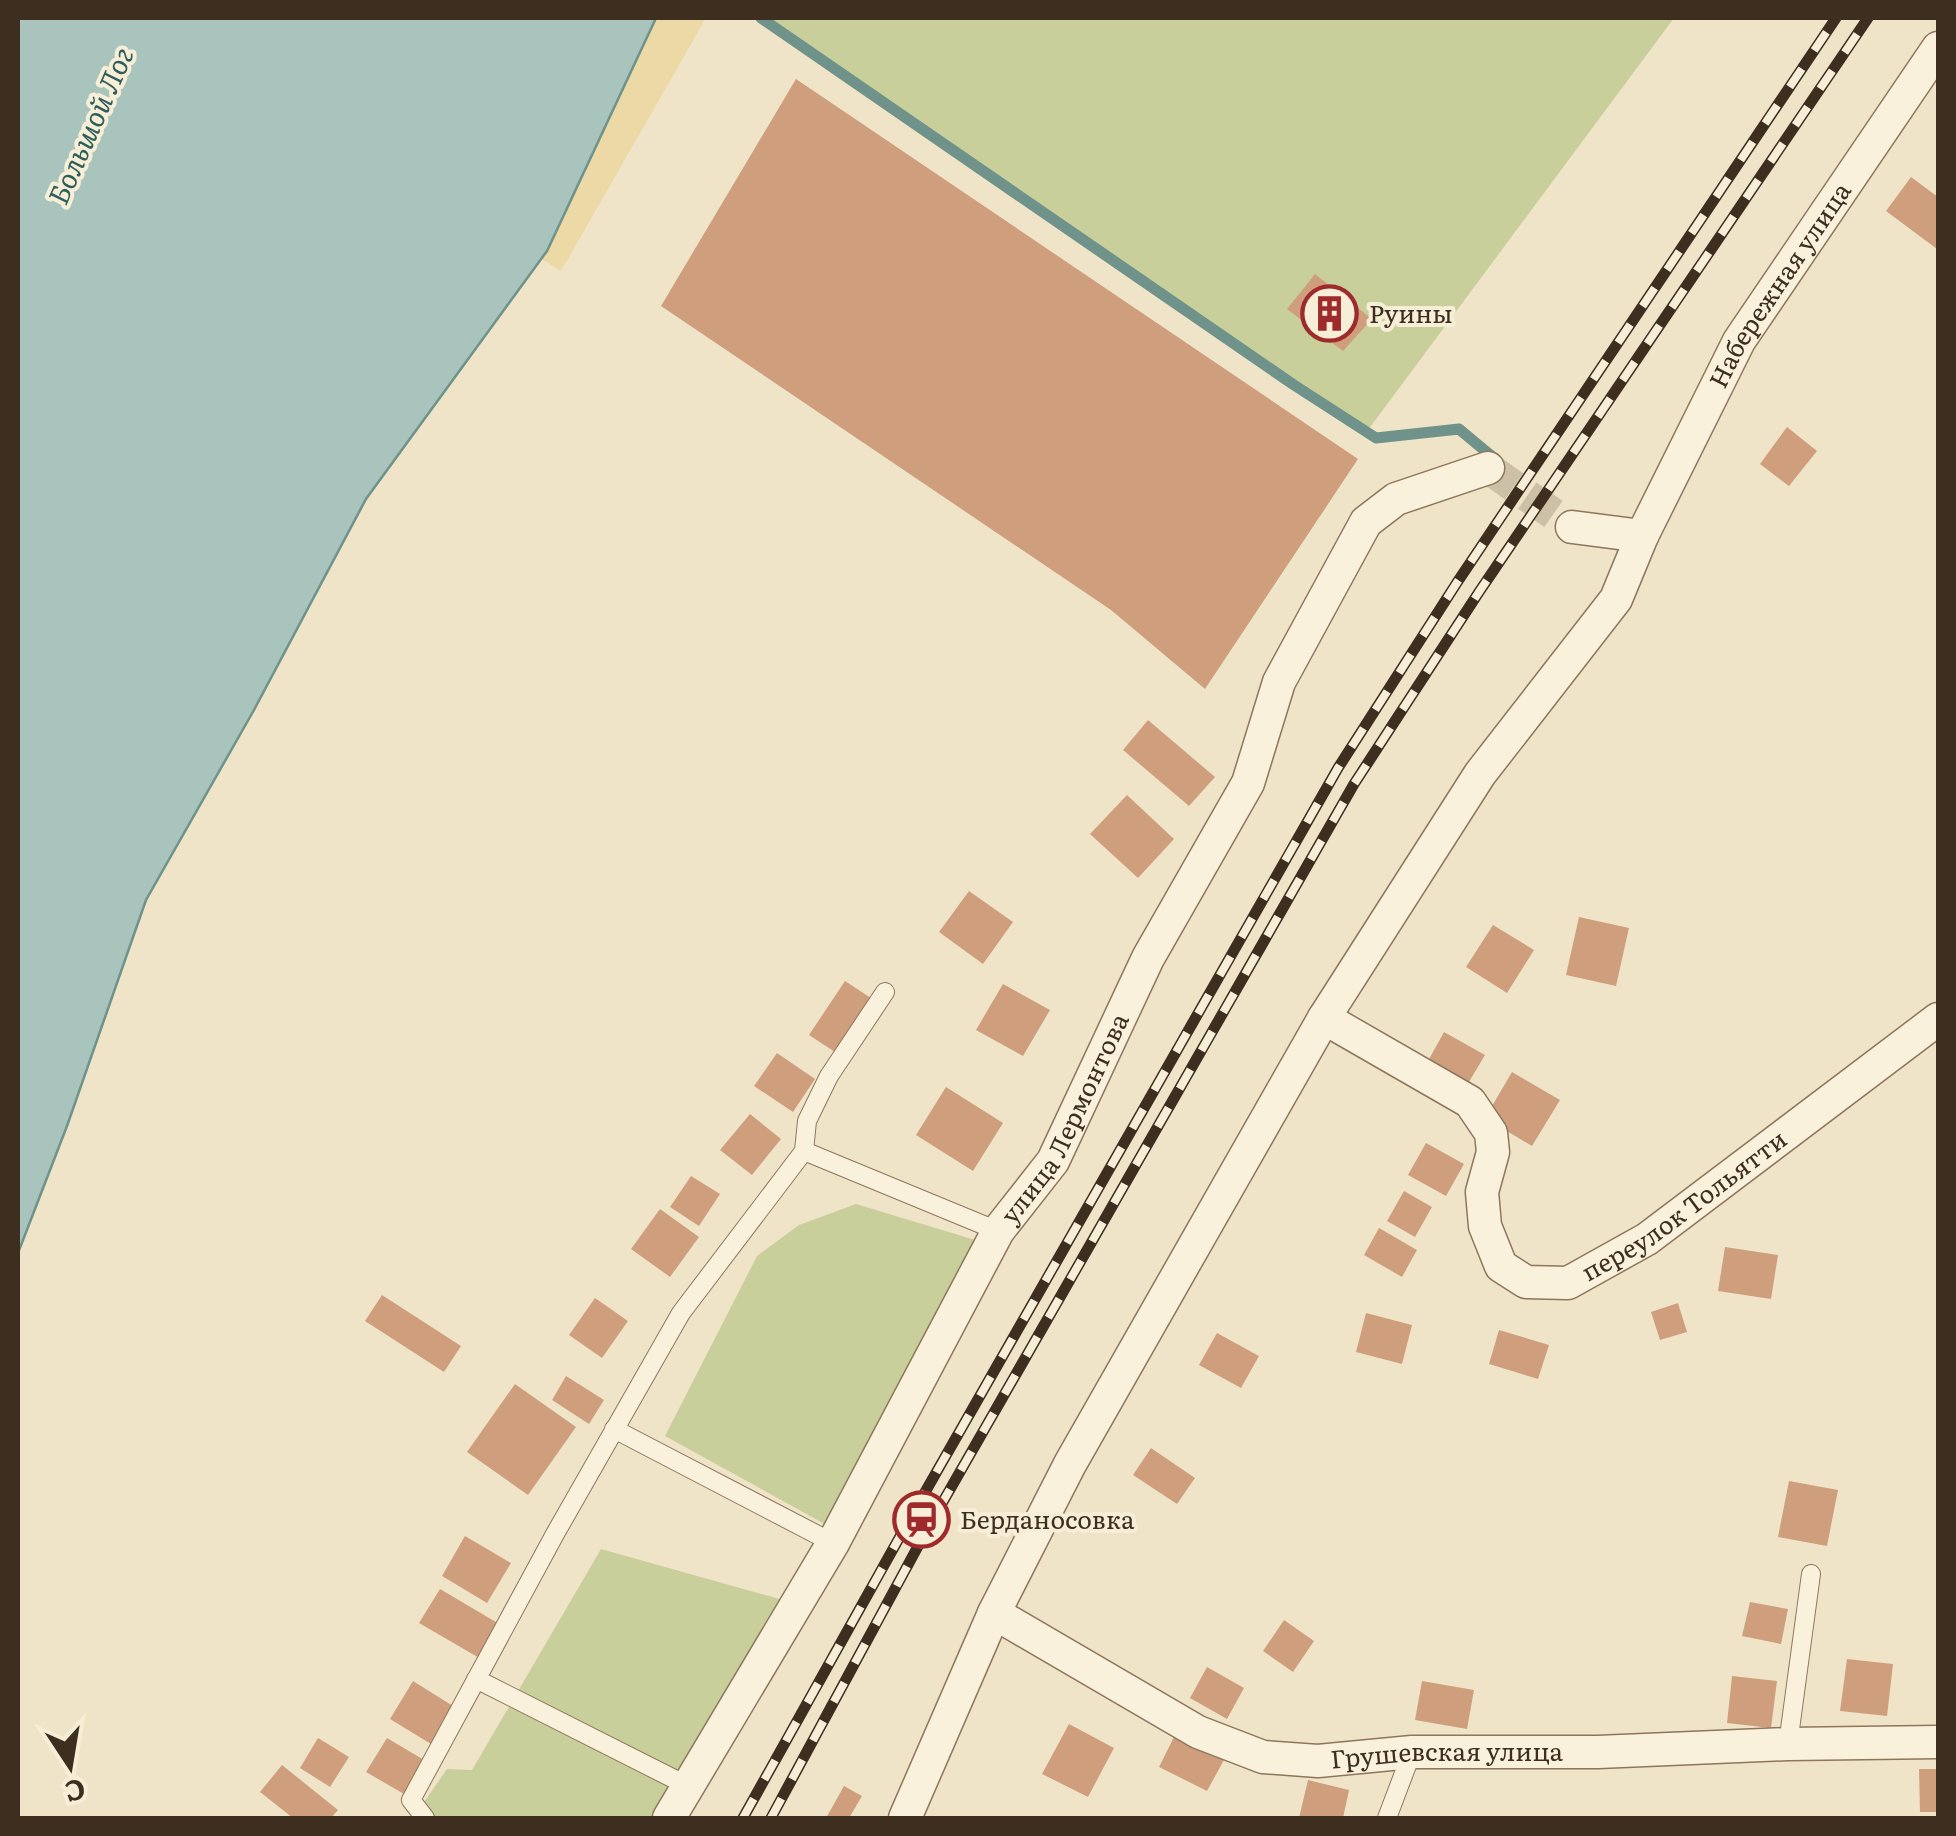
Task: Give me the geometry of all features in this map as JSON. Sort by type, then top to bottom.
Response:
[{"type":"street","name":"Набережная улица","points":[[1642,536],[1738,340],[1938,48]]},
{"type":"street","name":"улица Лермонтова","points":[[669,1818],[833,1543],[998,1231],[1053,1162],[1148,958],[1248,782],[1279,682],[1366,522],[1396,499],[1488,468]]},
{"type":"street","points":[[905,1818],[994,1613],[1088,1431],[1324,1018],[1480,774],[1616,598],[1642,536],[1572,526]]},
{"type":"street","name":"переулок Тольятти","points":[[1324,1018],[1470,1102],[1491,1133],[1494,1152],[1482,1192],[1484,1226],[1501,1266],[1526,1282],[1568,1283],[1648,1239],[1938,1019]]},
{"type":"street","name":"Грушевская улица","points":[[994,1613],[1198,1732],[1263,1757],[1318,1761],[1412,1752],[1598,1752],[1938,1742]]},
{"type":"lane","points":[[425,1818],[411,1800],[614,1429],[681,1313],[804,1151],[806,1121],[829,1076],[885,992]]},
{"type":"lane","points":[[804,1151],[998,1231]]},
{"type":"lane","points":[[614,1429],[833,1543]]},
{"type":"lane","points":[[1788,1744],[1811,1574]]},
{"type":"lane","points":[[476,1679],[690,1787]]},
{"type":"lane","points":[[1387,1818],[1412,1752]]},
{"type":"green space","points":[[768,18],[1674,18],[1368,430]]},
{"type":"green space","points":[[856,1204],[982,1242],[830,1527],[665,1436],[757,1256],[799,1225]]},
{"type":"green space","points":[[601,1549],[783,1600],[668,1818],[413,1818],[447,1769],[472,1770]]},
{"type":"sand","points":[[610,18],[706,18],[561,271],[504,235]]},
{"type":"water","name":"Большой Лог","points":[[18,18],[656,18],[547,251],[366,499],[254,710],[146,900],[18,1253]]},
{"type":"building","points":[[796,79],[1358,459],[1205,689],[1111,610],[661,306]]},
{"type":"building","points":[[1911,177],[1938,197],[1937,249],[1886,211]]},
{"type":"building","name":"Руины","points":[[1315,274],[1372,319],[1343,351],[1287,309]]},
{"type":"building","points":[[1787,427],[1817,451],[1789,486],[1760,464]]},
{"type":"building","points":[[1148,720],[1215,777],[1189,806],[1123,750]]},
{"type":"building","points":[[1127,795],[1174,839],[1138,878],[1090,834]]},
{"type":"building","points":[[969,891],[1013,922],[983,964],[939,932]]},
{"type":"building","points":[[1579,917],[1629,928],[1616,986],[1566,975]]},
{"type":"building","points":[[1493,925],[1534,950],[1507,993],[1466,967]]},
{"type":"building","points":[[845,981],[874,1000],[838,1054],[809,1035]]},
{"type":"building","points":[[1003,984],[1050,1010],[1023,1056],[976,1030]]},
{"type":"building","points":[[1444,1032],[1485,1055],[1463,1092],[1423,1070]]},
{"type":"building","points":[[777,1053],[815,1079],[793,1112],[754,1086]]},
{"type":"building","points":[[1512,1072],[1560,1100],[1532,1146],[1485,1118]]},
{"type":"building","points":[[946,1087],[1003,1123],[973,1171],[916,1135]]},
{"type":"building","points":[[750,1114],[781,1139],[752,1175],[720,1150]]},
{"type":"building","points":[[1426,1143],[1464,1164],[1446,1196],[1408,1175]]},
{"type":"building","points":[[691,1176],[720,1194],[699,1226],[670,1207]]},
{"type":"building","points":[[1404,1191],[1432,1207],[1415,1237],[1387,1221]]},
{"type":"building","points":[[660,1209],[699,1237],[670,1277],[631,1249]]},
{"type":"building","points":[[1379,1228],[1417,1250],[1402,1277],[1364,1255]]},
{"type":"building","points":[[1725,1247],[1778,1255],[1771,1299],[1718,1291]]},
{"type":"building","points":[[382,1295],[461,1346],[444,1372],[365,1321]]},
{"type":"building","points":[[595,1298],[628,1321],[602,1358],[569,1335]]},
{"type":"building","points":[[1678,1303],[1687,1332],[1660,1340],[1651,1312]]},
{"type":"building","points":[[1366,1313],[1412,1325],[1402,1364],[1356,1352]]},
{"type":"building","points":[[1499,1330],[1549,1345],[1538,1379],[1489,1364]]},
{"type":"building","points":[[1217,1333],[1259,1356],[1241,1388],[1199,1365]]},
{"type":"building","points":[[566,1376],[604,1400],[589,1424],[552,1400]]},
{"type":"building","points":[[515,1384],[576,1427],[528,1495],[467,1452]]},
{"type":"building","points":[[1151,1448],[1195,1478],[1177,1504],[1133,1475]]},
{"type":"building","points":[[1789,1481],[1838,1490],[1827,1546],[1778,1537]]},
{"type":"building","points":[[465,1536],[511,1563],[487,1603],[442,1576]]},
{"type":"building","points":[[440,1589],[501,1625],[481,1659],[419,1623]]},
{"type":"building","points":[[1750,1602],[1788,1609],[1781,1644],[1742,1636]]},
{"type":"building","points":[[1284,1620],[1314,1641],[1293,1672],[1263,1651]]},
{"type":"building","points":[[1847,1659],[1893,1664],[1887,1716],[1840,1711]]},
{"type":"building","points":[[1207,1667],[1244,1688],[1227,1719],[1190,1698]]},
{"type":"building","points":[[1732,1676],[1777,1681],[1771,1728],[1727,1723]]},
{"type":"building","points":[[413,1681],[453,1706],[431,1744],[390,1719]]},
{"type":"building","points":[[1422,1681],[1474,1690],[1467,1729],[1415,1720]]},
{"type":"building","points":[[1069,1724],[1114,1748],[1088,1797],[1042,1774]]},
{"type":"building","points":[[1175,1735],[1224,1760],[1207,1791],[1159,1767]]},
{"type":"building","points":[[318,1738],[349,1757],[330,1787],[300,1768]]},
{"type":"building","points":[[387,1738],[424,1760],[404,1794],[366,1772]]},
{"type":"building","points":[[282,1765],[338,1810],[331,1818],[293,1818],[260,1792]]},
{"type":"building","points":[[1919,1769],[1938,1769],[1938,1812],[1920,1812]]},
{"type":"building","points":[[1308,1780],[1349,1790],[1343,1818],[1299,1818]]},
{"type":"building","points":[[844,1786],[862,1796],[849,1818],[826,1818]]},
{"type":"waterway","points":[[761,18],[1376,438],[1459,429],[1495,459]]},
{"type":"tunnel","points":[[1488,468],[1572,527]]},
{"type":"railway","points":[[743,1818],[1338,768],[1458,581],[1836,18]]},
{"type":"railway","points":[[771,1818],[929,1526],[1354,784],[1479,592],[1868,18]]},
{"type":"place","name":"Руины","points":[[1330,314]]},
{"type":"place","name":"Берданосовка","points":[[921,1520]]}]
